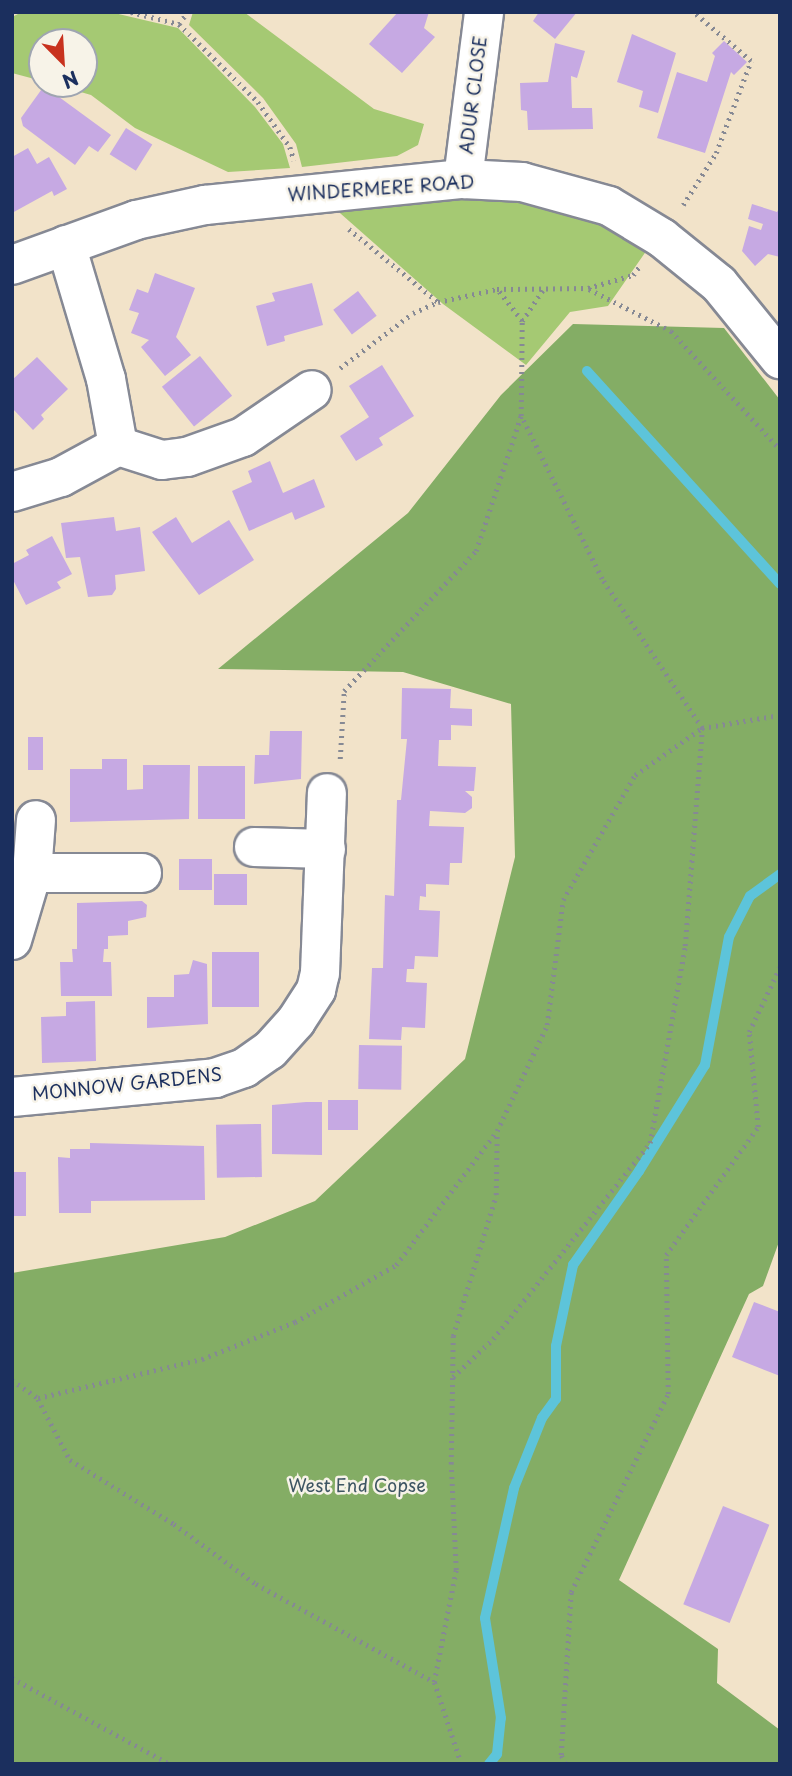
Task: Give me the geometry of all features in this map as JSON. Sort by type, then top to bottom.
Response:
[{"type":"street","name":"ADUR CLOSE","points":[[463,179],[484,12]]},
{"type":"street","name":"WINDERMERE ROAD","points":[[12,265],[136,220],[205,205],[463,179],[522,182],[609,206],[662,238],[719,284],[780,359]]},
{"type":"street","points":[[66,246],[106,379],[118,446]]},
{"type":"street","points":[[12,492],[61,477],[118,446],[162,460],[187,457],[243,437],[312,390]]},
{"type":"street","name":"MONNOW GARDENS","points":[[12,1097],[215,1078],[244,1068],[270,1050],[316,990],[323,958],[327,793]]},
{"type":"street","points":[[12,940],[32,873],[36,820]]},
{"type":"street","points":[[254,847],[326,849]]},
{"type":"street","points":[[32,873],[142,873]]},
{"type":"path","points":[[131,12],[178,24],[258,102],[290,147],[296,167],[345,226],[438,302]]},
{"type":"path","points":[[178,24],[187,12]]},
{"type":"path","points":[[312,390],[413,313],[438,302],[497,289],[588,288],[632,275],[662,238],[716,153],[751,61],[693,12]]},
{"type":"path","points":[[588,288],[671,331],[780,449]]},
{"type":"path","points":[[497,289],[522,321]]},
{"type":"path","points":[[327,793],[338,790],[344,691],[476,551],[521,416],[522,321],[544,289]]},
{"type":"path","points":[[453,1377],[493,1339],[650,1143],[685,946],[702,728],[602,579],[521,416]]},
{"type":"path","points":[[38,1398],[202,1359],[295,1322],[396,1265],[497,1131],[547,1025],[563,900],[635,775],[702,728],[780,715]]},
{"type":"path","points":[[565,1764],[561,1755],[571,1592],[668,1394],[666,1255],[758,1127],[749,1032],[780,967]]},
{"type":"path","points":[[462,1763],[434,1682],[456,1570],[453,1336],[496,1195],[497,1131]]},
{"type":"path","points":[[12,1380],[38,1398],[70,1461],[174,1524],[256,1584],[434,1682]]},
{"type":"path","points":[[12,1678],[170,1764]]},
{"type":"green space","points":[[22,12],[110,12],[178,28],[255,107],[283,144],[290,168],[228,172],[135,128],[95,98],[98,98],[98,28],[28,28],[28,77],[12,73],[12,17]]},
{"type":"green space","points":[[193,12],[244,12],[374,109],[424,124],[418,145],[397,156],[302,167],[296,144],[263,98],[189,25]]},
{"type":"green space","points":[[458,196],[521,200],[588,217],[649,247],[608,306],[570,312],[526,365],[443,304],[332,206]]},
{"type":"green space","name":"West End Copse","points":[[573,324],[724,328],[780,400],[780,1239],[763,1286],[749,1294],[619,1580],[718,1649],[717,1683],[780,1730],[780,1764],[12,1764],[12,1273],[225,1237],[315,1201],[465,1059],[515,857],[511,704],[403,672],[218,669],[408,513],[501,395]]},
{"type":"building","points":[[398,12],[429,12],[424,28],[435,37],[402,73],[369,44]]},
{"type":"building","points":[[539,12],[577,12],[555,39],[533,21]]},
{"type":"building","points":[[632,34],[676,53],[658,113],[639,107],[643,91],[617,82]]},
{"type":"building","points":[[724,41],[747,62],[734,75],[731,72],[705,153],[657,138],[677,72],[707,82],[715,56],[712,53]]},
{"type":"building","points":[[555,43],[585,51],[577,78],[571,76],[572,108],[592,108],[593,129],[528,130],[527,111],[521,110],[520,83],[548,82]]},
{"type":"building","points":[[35,98],[60,98],[111,135],[98,152],[89,146],[75,165],[23,126],[21,118]]},
{"type":"building","points":[[126,128],[152,144],[136,171],[110,154]]},
{"type":"building","points":[[28,148],[37,164],[49,157],[67,189],[54,196],[52,191],[12,213],[12,157]]},
{"type":"building","points":[[752,204],[777,212],[780,206],[780,257],[768,254],[755,266],[742,251],[749,226],[761,230],[763,224],[748,219]]},
{"type":"building","points":[[155,273],[195,288],[176,337],[191,355],[165,376],[141,347],[149,340],[131,333],[139,313],[129,310],[137,289],[148,293]]},
{"type":"building","points":[[312,283],[323,325],[284,336],[285,341],[267,346],[256,306],[275,301],[272,293]]},
{"type":"building","points":[[358,291],[377,316],[352,334],[333,310]]},
{"type":"building","points":[[200,356],[232,396],[194,426],[162,387]]},
{"type":"building","points":[[37,357],[68,389],[41,415],[44,419],[33,430],[12,408],[12,380]]},
{"type":"building","points":[[382,365],[414,416],[379,438],[383,445],[356,461],[340,436],[369,417],[349,386]]},
{"type":"building","points":[[270,461],[283,493],[314,479],[325,507],[295,520],[292,512],[249,531],[232,491],[252,482],[248,471]]},
{"type":"building","points":[[114,517],[116,531],[140,527],[145,571],[115,575],[116,589],[112,595],[88,597],[80,557],[66,558],[61,523]]},
{"type":"building","points":[[176,517],[192,543],[229,520],[254,560],[199,595],[152,532]]},
{"type":"building","points":[[52,536],[72,574],[57,582],[61,588],[26,605],[12,578],[12,564],[29,555],[26,550]]},
{"type":"building","points":[[402,688],[451,689],[450,708],[472,709],[472,726],[451,725],[451,740],[439,740],[438,766],[476,767],[474,791],[465,791],[472,797],[472,808],[465,813],[430,811],[429,826],[464,827],[462,863],[450,863],[449,885],[426,884],[426,897],[420,896],[419,910],[440,911],[438,957],[415,956],[414,969],[407,969],[406,982],[427,983],[425,1028],[402,1027],[401,1040],[369,1039],[372,968],[383,968],[385,895],[394,896],[397,800],[401,800],[407,739],[401,739]]},
{"type":"building","points":[[270,731],[302,731],[301,779],[254,784],[255,755],[269,755]]},
{"type":"building","points":[[28,737],[43,737],[43,770],[28,770]]},
{"type":"building","points":[[102,759],[127,759],[127,790],[143,789],[143,765],[190,765],[189,819],[70,822],[70,769],[102,769]]},
{"type":"building","points":[[198,766],[245,766],[245,819],[198,819]]},
{"type":"building","points":[[179,859],[212,859],[212,890],[179,890]]},
{"type":"building","points":[[214,874],[247,874],[247,905],[214,905]]},
{"type":"building","points":[[142,901],[147,905],[146,917],[128,921],[128,935],[108,936],[108,949],[104,949],[103,962],[111,962],[112,996],[61,996],[60,962],[73,962],[72,949],[77,949],[77,903]]},
{"type":"building","points":[[212,952],[259,952],[259,1007],[212,1007]]},
{"type":"building","points":[[193,960],[207,964],[208,1024],[147,1028],[147,997],[174,997],[174,975],[189,974]]},
{"type":"building","points":[[95,1001],[96,1061],[42,1063],[41,1017],[66,1016],[66,1002]]},
{"type":"building","points":[[359,1045],[402,1046],[401,1090],[358,1089]]},
{"type":"building","points":[[328,1100],[358,1100],[358,1130],[328,1130]]},
{"type":"building","points":[[322,1102],[322,1155],[272,1154],[272,1105]]},
{"type":"building","points":[[261,1124],[262,1177],[217,1178],[216,1125]]},
{"type":"building","points":[[90,1143],[204,1146],[205,1200],[91,1201],[91,1213],[59,1213],[58,1157],[70,1158],[70,1149],[90,1149]]},
{"type":"building","points":[[12,1172],[26,1172],[26,1216],[12,1216]]},
{"type":"building","points":[[754,1302],[780,1312],[780,1376],[732,1357]]},
{"type":"building","points":[[723,1506],[769,1525],[730,1623],[683,1604]]},
{"type":"waterway","points":[[587,371],[780,584]]},
{"type":"waterway","points":[[489,1764],[497,1754],[501,1718],[485,1618],[514,1488],[542,1418],[556,1399],[556,1346],[573,1265],[639,1171],[705,1065],[729,937],[750,896],[780,874]]}]
